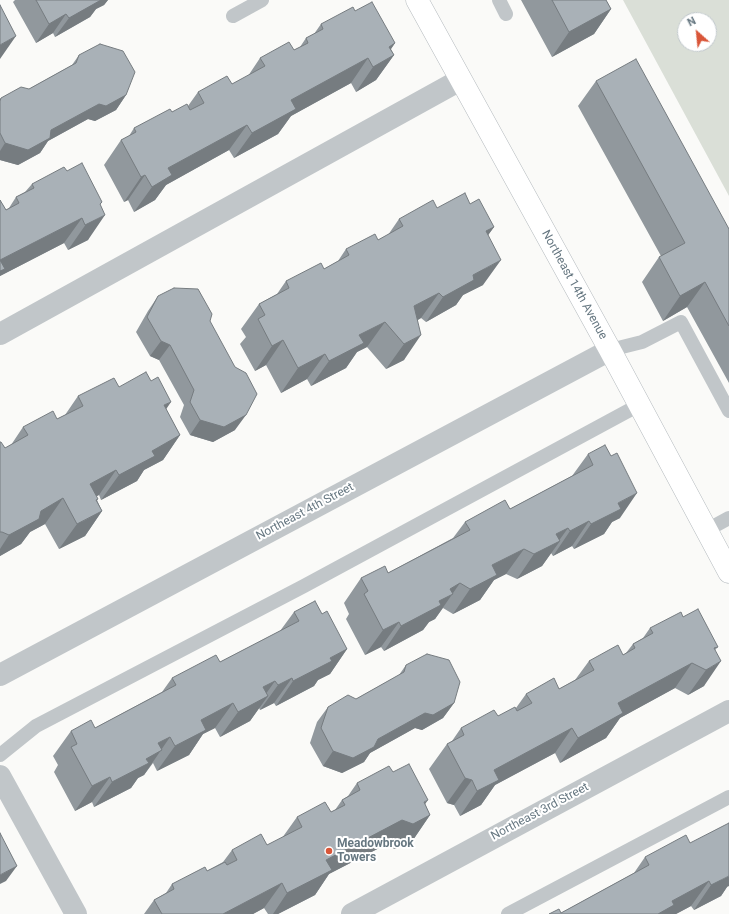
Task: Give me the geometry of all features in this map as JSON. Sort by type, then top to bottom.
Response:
[{"type":"street","name":"Northeast 14th Avenue","points":[[417,0],[610,350],[729,572]]},
{"type":"street","points":[[0,334],[460,80]]},
{"type":"street","name":"Northeast 4th Street","points":[[0,675],[610,350]]},
{"type":"street","name":"Northeast 3rd Street","points":[[352,914],[729,711]]},
{"type":"street","points":[[0,776],[76,914]]},
{"type":"lane","points":[[233,16],[262,0]]},
{"type":"lane","points":[[499,0],[506,14]]},
{"type":"lane","points":[[610,350],[642,342],[681,322],[729,412]]},
{"type":"lane","points":[[0,754],[36,726],[311,582],[639,405]]},
{"type":"lane","points":[[706,530],[729,518]]},
{"type":"lane","points":[[508,914],[729,797]]},
{"type":"shaded area","points":[[623,0],[729,0],[729,196]]},
{"type":"building","points":[[36,0],[101,0],[69,18],[66,14],[49,24]]},
{"type":"building","points":[[552,0],[606,0],[611,9],[569,32]]},
{"type":"building","points":[[372,2],[395,43],[389,47],[394,55],[373,67],[368,58],[291,100],[296,109],[252,133],[247,125],[168,168],[172,175],[152,187],[145,175],[141,177],[121,140],[136,132],[134,128],[170,109],[172,112],[187,104],[190,110],[204,103],[198,92],[227,76],[232,84],[265,66],[260,58],[289,42],[294,50],[308,43],[306,38],[323,29],[321,24],[353,7],[355,11]]},
{"type":"building","points":[[0,5],[16,36],[0,45]]},
{"type":"building","points":[[100,44],[123,51],[135,72],[126,95],[106,106],[99,104],[51,130],[50,138],[28,150],[5,143],[0,133],[1,98],[21,87],[29,89],[76,63],[79,55]]},
{"type":"building","points":[[636,59],[729,229],[729,326],[705,282],[680,296],[659,257],[685,243],[596,81]]},
{"type":"building","points":[[82,163],[102,202],[100,204],[105,215],[85,225],[82,218],[0,260],[0,200],[6,210],[19,203],[16,197],[34,188],[32,184],[64,167],[67,171]]},
{"type":"building","points":[[465,193],[470,204],[479,199],[494,227],[486,231],[501,260],[473,275],[474,280],[443,297],[439,293],[414,306],[421,335],[404,344],[385,322],[359,335],[364,343],[329,361],[325,354],[298,368],[283,340],[272,346],[258,319],[265,315],[259,304],[289,288],[286,281],[321,263],[324,269],[349,255],[346,249],[375,234],[378,240],[403,226],[399,219],[433,200],[437,208]]},
{"type":"building","points":[[0,260],[5,269],[0,271]]},
{"type":"building","points":[[174,288],[198,289],[212,314],[210,321],[235,367],[246,373],[257,394],[246,415],[224,427],[200,420],[190,402],[194,390],[170,345],[161,341],[147,317],[158,296]]},
{"type":"building","points":[[146,372],[151,381],[158,377],[171,402],[164,405],[180,435],[152,451],[155,456],[119,475],[116,470],[90,484],[98,499],[96,500],[102,511],[77,524],[63,498],[41,511],[39,519],[9,535],[0,532],[0,442],[5,448],[28,435],[23,427],[53,411],[57,419],[83,406],[78,396],[114,378],[119,387]]},
{"type":"building","points":[[605,445],[611,456],[617,453],[637,493],[618,503],[621,509],[591,524],[589,521],[570,531],[568,528],[556,534],[560,541],[534,554],[524,549],[492,565],[497,575],[470,589],[460,583],[450,589],[453,594],[439,601],[441,605],[401,626],[399,622],[383,630],[364,594],[368,591],[361,578],[385,566],[388,573],[470,530],[465,522],[505,500],[510,509],[593,465],[588,454]]},
{"type":"building","points":[[315,601],[322,614],[327,611],[347,649],[330,658],[332,661],[293,681],[292,678],[278,685],[275,681],[263,687],[268,696],[238,712],[233,703],[201,720],[206,730],[175,746],[170,737],[158,743],[162,750],[146,759],[149,763],[112,782],[110,777],[92,786],[71,747],[77,744],[71,731],[91,720],[95,728],[176,685],[172,678],[216,655],[220,662],[299,621],[294,612]]},
{"type":"building","points":[[698,609],[718,647],[714,648],[721,661],[706,670],[692,663],[618,703],[623,713],[578,738],[572,728],[494,770],[499,780],[477,791],[472,780],[465,778],[447,744],[464,735],[461,728],[494,710],[498,716],[515,707],[517,711],[532,703],[526,694],[554,678],[559,689],[594,670],[589,661],[618,645],[623,655],[635,648],[633,644],[653,633],[650,628],[681,612],[683,617]]},
{"type":"building","points":[[427,654],[449,660],[460,682],[454,703],[433,715],[425,713],[378,739],[374,747],[353,758],[333,751],[321,728],[328,707],[348,695],[356,699],[404,672],[406,665]]},
{"type":"building","name":"Meadowbrook Towers","points":[[409,764],[428,800],[424,802],[430,815],[413,824],[402,820],[326,860],[332,870],[287,893],[282,883],[223,914],[162,914],[154,900],[174,889],[172,884],[205,867],[207,871],[225,862],[227,865],[237,860],[232,850],[261,834],[267,845],[302,827],[297,817],[325,802],[331,812],[345,805],[342,800],[360,790],[357,783],[389,766],[393,772]]},
{"type":"building","points":[[729,823],[729,876],[711,885],[709,881],[672,901],[674,905],[658,914],[549,914],[559,909],[561,913],[649,865],[645,857],[686,835],[690,843]]},
{"type":"building","points":[[0,833],[17,866],[0,875]]},
{"type":"place","name":"Meadowbrook Towers","points":[[329,851]]}]
